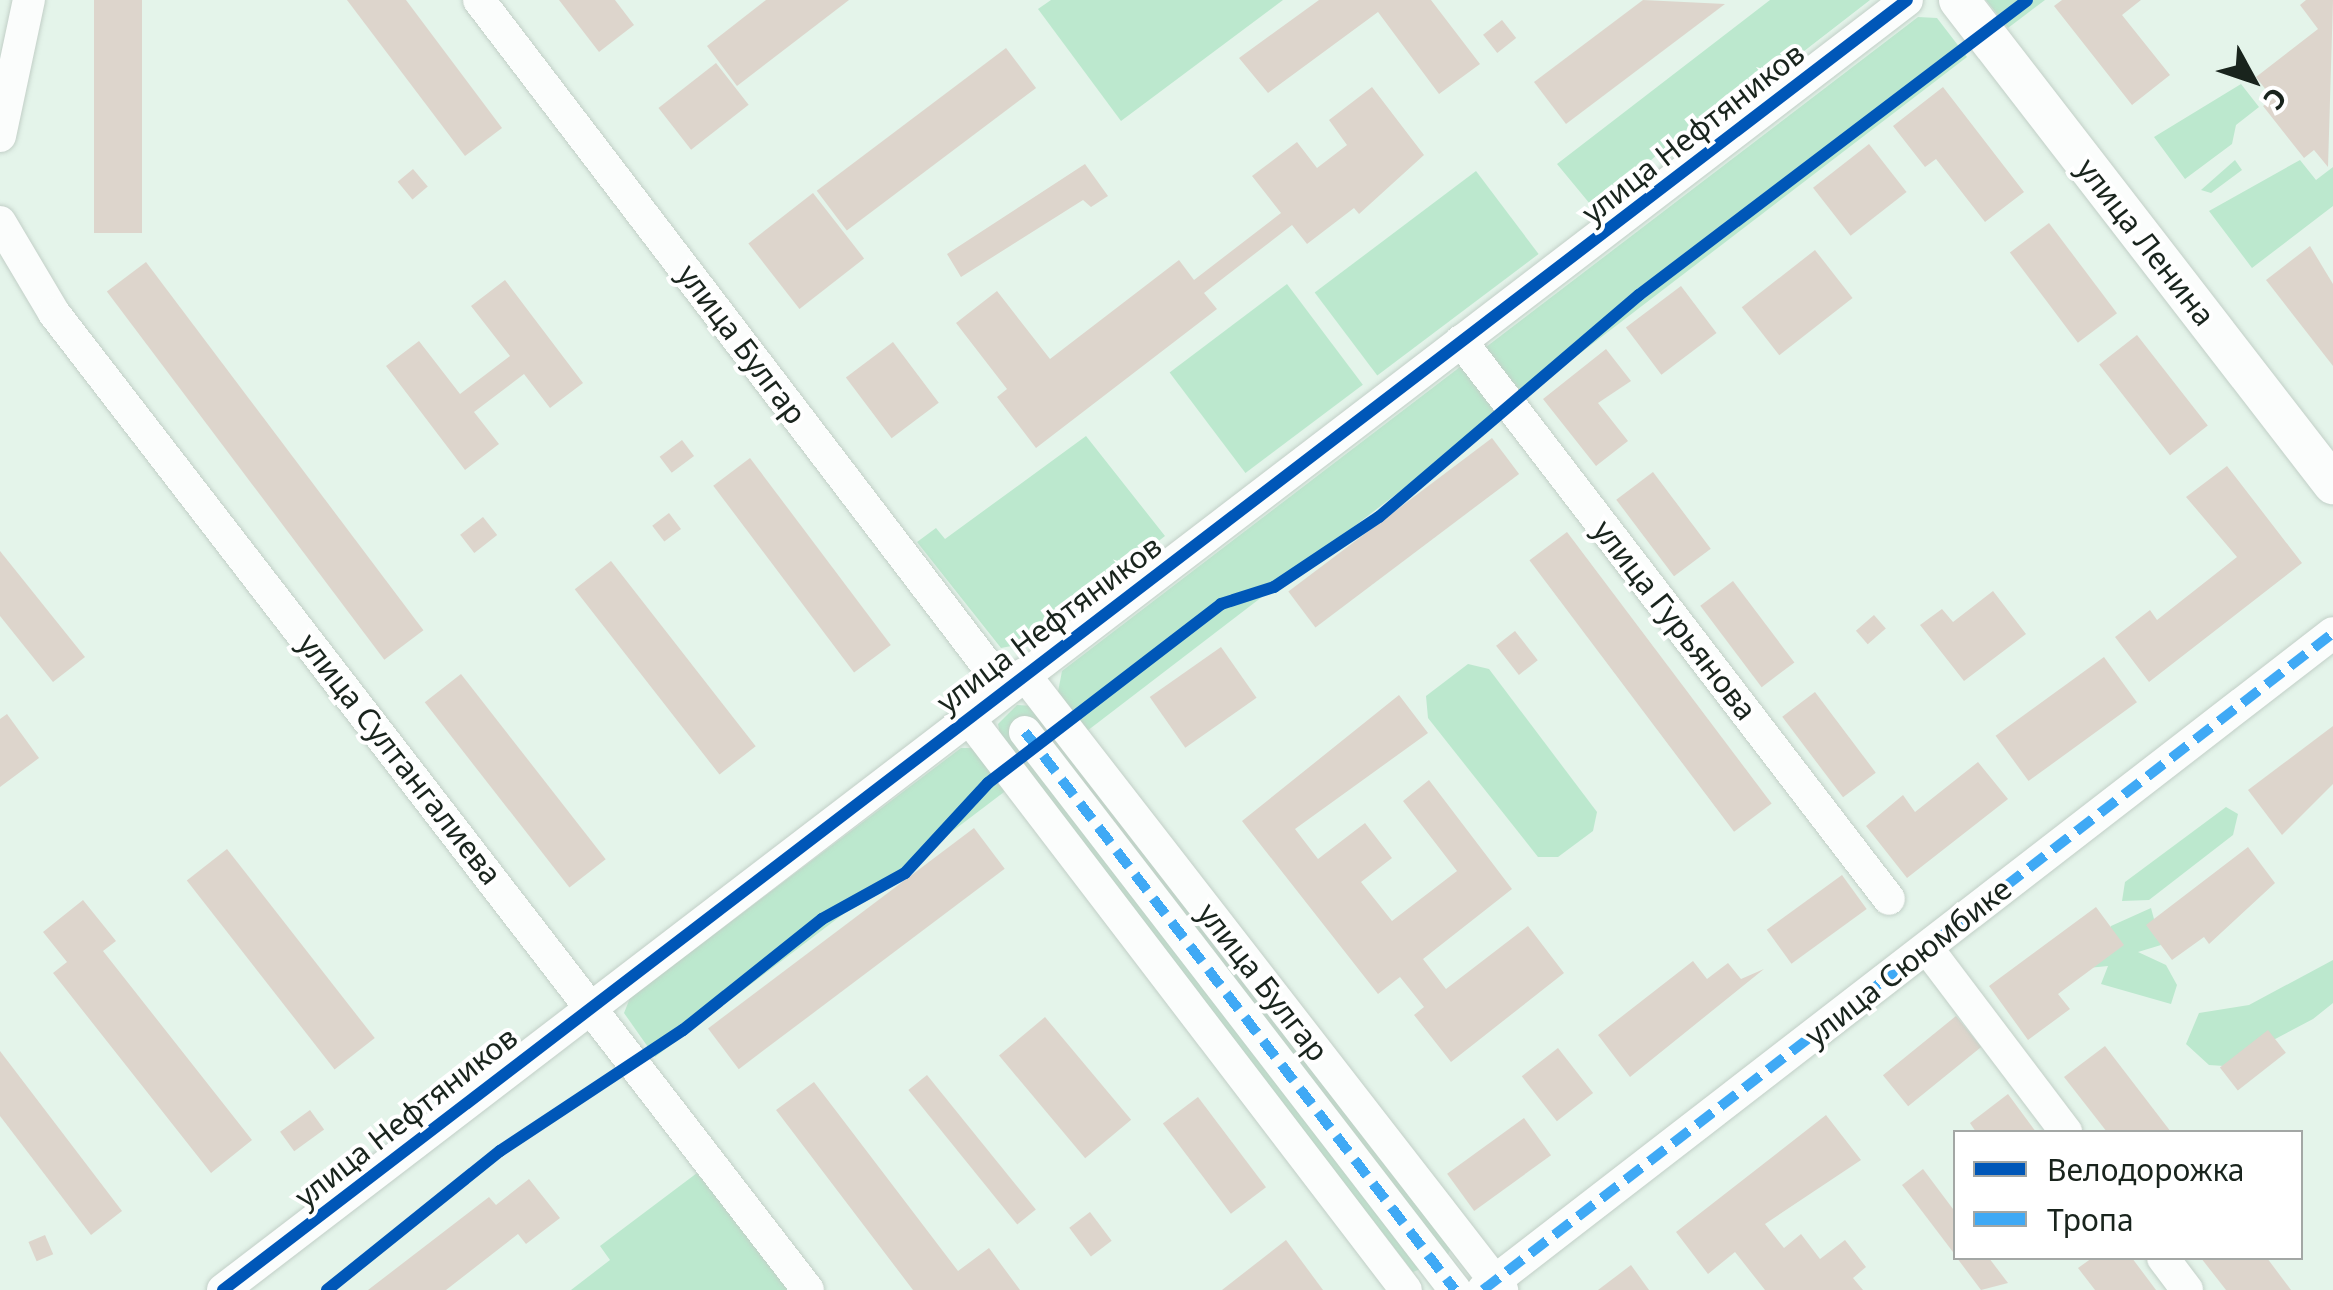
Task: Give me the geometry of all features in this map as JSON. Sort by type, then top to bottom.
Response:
[{"type":"main road","name":"улица Ленина","points":[[1958,0],[2333,484]]},
{"type":"street","points":[[0,136],[29,0]]},
{"type":"street","name":"улица Булгар","points":[[480,0],[1015,682],[1456,1230],[1450,1287]]},
{"type":"street","name":"улица Нефтяников","points":[[223,1290],[1906,0]]},
{"type":"street","name":"улица Султангалиева","points":[[0,222],[46,304],[808,1290]]},
{"type":"street","name":"улица Гурьянова","points":[[1461,341],[1889,899]]},
{"type":"street","name":"улица Сююмбике","points":[[1450,1287],[1927,948],[2333,633]]},
{"type":"street","points":[[968,718],[1450,1287]]},
{"type":"street","points":[[1025,732],[1450,1287]]},
{"type":"street","points":[[1927,948],[2064,1130]]},
{"type":"street","points":[[2164,1260],[2188,1290]]},
{"type":"green space","points":[[1051,0],[1283,0],[1121,121],[1038,9]]},
{"type":"green space","points":[[1770,0],[1870,0],[1689,140],[1677,137],[1595,210],[1557,164]]},
{"type":"green space","points":[[1986,0],[2045,0],[2008,28]]},
{"type":"green space","points":[[1918,17],[1937,18],[1967,57],[1087,731],[1058,692],[1062,671]]},
{"type":"green space","points":[[2241,84],[2259,107],[2236,125],[2232,144],[2185,179],[2154,137]]},
{"type":"green space","points":[[2235,160],[2242,170],[2211,193],[2201,190]]},
{"type":"green space","points":[[2300,160],[2316,180],[2333,167],[2333,206],[2252,268],[2209,211]]},
{"type":"green space","points":[[1476,171],[1539,254],[1377,376],[1315,293]]},
{"type":"green space","points":[[1287,284],[1363,385],[1245,473],[1170,372]]},
{"type":"green space","points":[[1086,436],[1165,536],[1028,643],[1001,648],[917,542],[936,528],[945,539]]},
{"type":"green space","points":[[1468,664],[1489,669],[1597,812],[1593,831],[1558,857],[1538,857],[1428,718],[1426,696]]},
{"type":"green space","points":[[1017,705],[1034,706],[1451,1249],[1445,1259],[1413,1272],[1001,740],[998,724]]},
{"type":"green space","points":[[961,748],[975,748],[1008,789],[655,1057],[624,1013],[630,998]]},
{"type":"green space","points":[[2226,807],[2238,814],[2233,835],[2149,900],[2122,901],[2125,882]]},
{"type":"green space","points":[[2151,908],[2161,945],[2138,952],[2166,965],[2177,985],[2171,1004],[2101,984],[2108,966],[2088,968],[2111,926]]},
{"type":"green space","points":[[2333,960],[2333,1003],[2313,1019],[2224,1066],[2209,1065],[2186,1044],[2199,1013],[2249,1005]]},
{"type":"green space","points":[[697,1173],[792,1290],[571,1290],[610,1260],[600,1246]]},
{"type":"building","points":[[94,0],[142,0],[142,233],[94,233]]},
{"type":"building","points":[[347,0],[406,0],[502,128],[465,156]]},
{"type":"building","points":[[559,0],[615,0],[634,25],[599,52]]},
{"type":"building","points":[[766,0],[849,0],[737,86],[707,46]]},
{"type":"building","points":[[1319,0],[1431,0],[1480,64],[1439,94],[1378,12],[1268,93],[1239,58]]},
{"type":"building","points":[[1643,0],[1725,4],[1566,124],[1534,82]]},
{"type":"building","points":[[2062,0],[2141,0],[2122,15],[2170,75],[2132,105],[2054,6]]},
{"type":"building","points":[[2306,0],[2333,0],[2328,167],[2314,150],[2304,158],[2263,106],[2273,99],[2256,77],[2318,29],[2300,5]]},
{"type":"building","points":[[1502,20],[1516,38],[1497,53],[1483,35]]},
{"type":"building","points":[[1006,48],[1036,88],[847,231],[817,191]]},
{"type":"building","points":[[716,63],[749,105],[691,150],[658,108]]},
{"type":"building","points":[[1372,87],[1424,155],[1359,214],[1354,208],[1307,244],[1292,225],[1204,293],[1217,309],[1036,448],[997,397],[1007,389],[956,323],[997,291],[1050,359],[1179,260],[1194,280],[1281,213],[1252,176],[1297,142],[1317,168],[1347,145],[1329,120]]},
{"type":"building","points":[[1943,87],[2024,192],[1985,222],[1936,159],[1925,167],[1893,126]]},
{"type":"building","points":[[1869,144],[1907,192],[1851,236],[1813,188]]},
{"type":"building","points":[[1085,164],[1108,196],[1091,207],[1083,200],[961,277],[947,254]]},
{"type":"building","points":[[413,169],[428,187],[412,199],[398,182]]},
{"type":"building","points":[[813,193],[864,258],[799,309],[748,243]]},
{"type":"building","points":[[2049,223],[2117,313],[2078,343],[2010,252]]},
{"type":"building","points":[[2310,246],[2333,284],[2333,366],[2266,280]]},
{"type":"building","points":[[1815,250],[1853,298],[1779,355],[1742,307]]},
{"type":"building","points":[[146,262],[423,630],[384,660],[107,291]]},
{"type":"building","points":[[505,280],[583,383],[550,408],[524,374],[474,412],[499,444],[465,470],[386,366],[419,341],[460,394],[510,356],[471,306]]},
{"type":"building","points":[[1681,286],[1717,333],[1661,375],[1626,328]]},
{"type":"building","points":[[2137,335],[2208,426],[2170,455],[2099,365]]},
{"type":"building","points":[[893,342],[939,403],[892,438],[846,378]]},
{"type":"building","points":[[1606,349],[1631,381],[1598,403],[1628,441],[1596,466],[1543,399]]},
{"type":"building","points":[[1492,438],[1519,474],[1315,627],[1288,591]]},
{"type":"building","points":[[682,440],[694,456],[672,473],[660,457]]},
{"type":"building","points":[[750,458],[891,645],[854,673],[713,486]]},
{"type":"building","points":[[2227,466],[2302,563],[2149,682],[2115,637],[2150,610],[2157,620],[2237,557],[2186,497]]},
{"type":"building","points":[[1653,472],[1711,549],[1674,576],[1616,500]]},
{"type":"building","points":[[669,513],[681,529],[664,542],[652,526]]},
{"type":"building","points":[[483,517],[497,535],[474,553],[460,535]]},
{"type":"building","points":[[1567,532],[1772,804],[1734,832],[1529,560]]},
{"type":"building","points":[[0,551],[85,657],[53,682],[0,616]]},
{"type":"building","points":[[611,561],[756,746],[719,775],[575,589]]},
{"type":"building","points":[[1733,581],[1794,662],[1762,687],[1700,606]]},
{"type":"building","points":[[1993,591],[2026,634],[1964,681],[1920,625],[1942,609],[1953,622]]},
{"type":"building","points":[[1874,615],[1886,629],[1868,644],[1856,631]]},
{"type":"building","points":[[1515,631],[1538,660],[1519,675],[1496,646]]},
{"type":"building","points":[[1221,647],[1257,698],[1185,748],[1150,697]]},
{"type":"building","points":[[2104,657],[2137,702],[2029,781],[1996,736]]},
{"type":"building","points":[[461,674],[606,859],[569,888],[425,702]]},
{"type":"building","points":[[1815,692],[1876,773],[1843,797],[1782,717]]},
{"type":"building","points":[[1399,695],[1428,733],[1295,829],[1318,859],[1365,823],[1392,858],[1361,882],[1392,921],[1457,871],[1403,801],[1429,780],[1512,889],[1423,959],[1446,989],[1528,926],[1564,973],[1451,1062],[1414,1015],[1424,1007],[1400,977],[1378,994],[1242,821]]},
{"type":"building","points":[[7,714],[39,758],[0,787],[0,719]]},
{"type":"building","points":[[2333,726],[2333,784],[2282,835],[2248,790]]},
{"type":"building","points":[[1978,762],[2008,799],[1907,878],[1866,826],[1903,795],[1915,812]]},
{"type":"building","points":[[974,828],[1005,869],[739,1069],[708,1028]]},
{"type":"building","points":[[2248,847],[2275,883],[2209,944],[2204,937],[2172,960],[2146,925]]},
{"type":"building","points":[[227,849],[375,1038],[335,1070],[187,880]]},
{"type":"building","points":[[1842,875],[1867,909],[1791,964],[1767,930]]},
{"type":"building","points":[[83,900],[116,941],[103,951],[252,1140],[211,1173],[53,973],[67,962],[43,932]]},
{"type":"building","points":[[2096,907],[2124,945],[2058,994],[2070,1009],[2028,1040],[1989,986]]},
{"type":"building","points":[[1693,961],[1707,979],[1728,963],[1741,979],[1764,969],[1630,1077],[1598,1035]]},
{"type":"building","points":[[1956,1016],[1981,1047],[1908,1106],[1883,1075]]},
{"type":"building","points":[[1045,1017],[1131,1120],[1085,1158],[999,1056]]},
{"type":"building","points":[[2268,1030],[2286,1053],[2238,1090],[2220,1068]]},
{"type":"building","points":[[2105,1046],[2169,1130],[2105,1130],[2064,1077]]},
{"type":"building","points":[[1558,1048],[1593,1093],[1557,1121],[1522,1076]]},
{"type":"building","points":[[0,1051],[122,1211],[91,1235],[0,1116]]},
{"type":"building","points":[[927,1075],[1036,1209],[1017,1225],[908,1090]]},
{"type":"building","points":[[814,1082],[958,1271],[989,1248],[1020,1290],[913,1290],[776,1110]]},
{"type":"building","points":[[2008,1094],[2035,1130],[1975,1130],[1970,1123]]},
{"type":"building","points":[[1198,1097],[1266,1187],[1231,1214],[1163,1123]]},
{"type":"building","points":[[310,1110],[324,1129],[294,1151],[280,1132]]},
{"type":"building","points":[[1826,1115],[1861,1160],[1765,1224],[1784,1248],[1801,1234],[1820,1259],[1845,1240],[1866,1267],[1853,1278],[1863,1290],[1765,1290],[1735,1252],[1708,1274],[1676,1232]]},
{"type":"building","points":[[1524,1118],[1551,1155],[1474,1211],[1447,1174]]},
{"type":"building","points":[[1923,1169],[1953,1209],[1953,1252],[1902,1185]]},
{"type":"building","points":[[529,1179],[560,1218],[526,1244],[518,1234],[446,1290],[368,1290],[489,1197],[496,1205]]},
{"type":"building","points":[[1090,1212],[1112,1241],[1091,1256],[1069,1228]]},
{"type":"building","points":[[45,1235],[53,1254],[37,1261],[28,1242]]},
{"type":"building","points":[[1286,1240],[1323,1290],[1222,1290]]},
{"type":"building","points":[[1958,1260],[1991,1260],[2008,1283],[1981,1290]]},
{"type":"building","points":[[2089,1260],[2134,1260],[2156,1290],[2095,1290],[2078,1268]]},
{"type":"building","points":[[2203,1260],[2268,1260],[2291,1290],[2226,1290]]},
{"type":"building","points":[[1631,1265],[1649,1290],[1598,1290]]},
{"type":"marked path","points":[[1483,1290],[2333,633]]},
{"type":"marked path","points":[[1025,732],[1455,1290]]},
{"type":"cycle path","points":[[223,1290],[1907,0]]},
{"type":"cycle path","points":[[327,1290],[500,1151],[683,1030],[822,919],[905,873],[988,783],[1221,604],[1274,587],[1379,517],[1639,295],[2027,0]]}]
